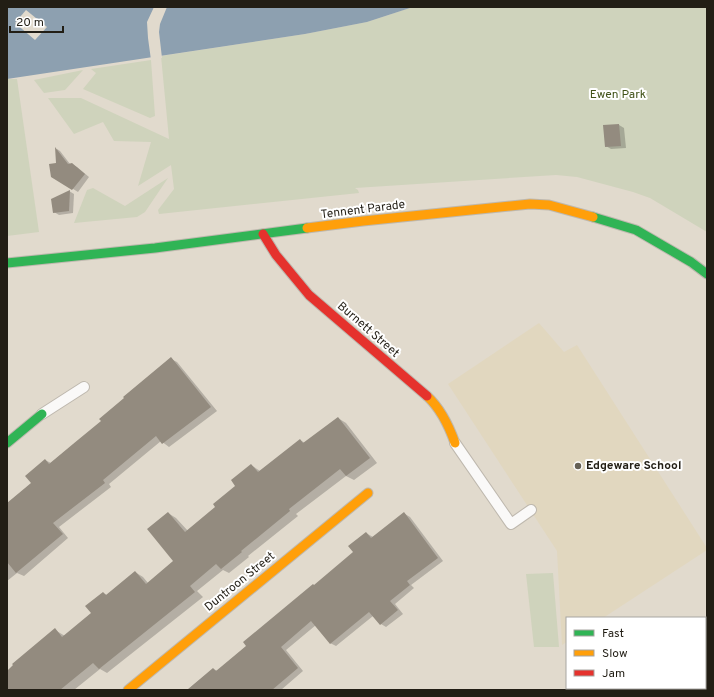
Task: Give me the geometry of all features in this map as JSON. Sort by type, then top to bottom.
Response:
[{"type":"street","name":"Tennent Parade","points":[[7,263],[155,248],[363,222],[530,204],[549,205],[623,224],[691,262],[707,274]]},
{"type":"street","name":"Burnett Street","points":[[263,234],[276,255],[309,295],[431,400],[450,428],[455,442]]},
{"type":"street","points":[[7,443],[42,414]]},
{"type":"street","name":"Duntroon Street","points":[[128,690],[368,493]]},
{"type":"lane","points":[[42,414],[84,387]]},
{"type":"lane","points":[[455,442],[510,524],[531,510]]},
{"type":"shaded area","name":"Edgeware School","points":[[539,323],[564,352],[577,345],[707,550],[605,617],[566,617],[566,643],[562,645],[557,551],[448,384]]},
{"type":"green space","name":"Ewen Park","points":[[413,7],[707,7],[707,232],[650,198],[577,177],[556,175],[355,188],[359,193],[159,214],[158,210],[174,189],[171,165],[138,186],[151,142],[114,141],[103,122],[74,134],[48,98],[81,98],[169,139],[161,56],[305,34],[367,22]]},
{"type":"green space","points":[[151,60],[155,116],[150,118],[83,89],[96,73],[91,69]]},
{"type":"green space","points":[[83,70],[65,90],[44,93],[34,80]]},
{"type":"green space","points":[[7,79],[17,79],[39,232],[7,236]]},
{"type":"green space","points":[[168,178],[145,212],[137,217],[74,223],[87,190],[93,188],[125,206]]},
{"type":"green space","points":[[553,573],[559,647],[534,647],[526,574]]},
{"type":"water","points":[[7,7],[413,7],[367,22],[305,34],[7,79]]},
{"type":"pier","points":[[154,7],[167,7],[160,24],[159,32],[162,58],[151,60],[147,22]]},
{"type":"pier","points":[[26,10],[47,27],[35,40],[15,23]]},
{"type":"building","points":[[619,124],[621,146],[605,147],[603,125]]},
{"type":"building","points":[[55,147],[68,164],[72,163],[85,174],[72,190],[51,177],[49,164],[56,163]]},
{"type":"building","points":[[70,190],[69,211],[53,213],[51,199]]},
{"type":"building","points":[[171,357],[211,407],[162,444],[156,436],[103,480],[105,483],[53,523],[63,534],[16,573],[7,562],[7,503],[31,483],[25,476],[45,459],[49,464],[101,421],[99,419],[124,398],[123,397]]},
{"type":"building","points":[[338,417],[370,458],[346,476],[340,469],[289,509],[290,511],[221,569],[216,564],[190,586],[195,592],[99,669],[93,663],[60,690],[7,690],[7,671],[13,665],[12,664],[55,628],[62,637],[91,613],[85,606],[103,592],[106,595],[135,571],[146,584],[173,561],[147,529],[168,512],[185,532],[215,507],[213,504],[235,486],[231,480],[251,464],[258,472],[300,439],[303,443]]},
{"type":"building","points":[[404,512],[438,558],[407,581],[410,585],[390,601],[398,610],[380,625],[369,612],[330,644],[311,621],[281,647],[298,668],[272,690],[187,690],[213,668],[216,671],[246,646],[243,642],[353,552],[348,546],[366,532],[371,538]]},
{"type":"traffic: fast","points":[[593,217],[636,230],[691,262],[707,274]]},
{"type":"traffic: fast","points":[[7,263],[155,248],[307,228]]},
{"type":"traffic: fast","points":[[7,443],[42,414]]},
{"type":"traffic: slow","points":[[307,228],[530,204],[549,205],[593,217]]},
{"type":"traffic: slow","points":[[427,396],[444,418],[455,443]]},
{"type":"traffic: slow","points":[[128,690],[368,493]]},
{"type":"traffic: jam","points":[[263,234],[276,255],[309,295],[427,396]]},
{"type":"place","name":"Edgeware School","points":[[578,466]]}]
